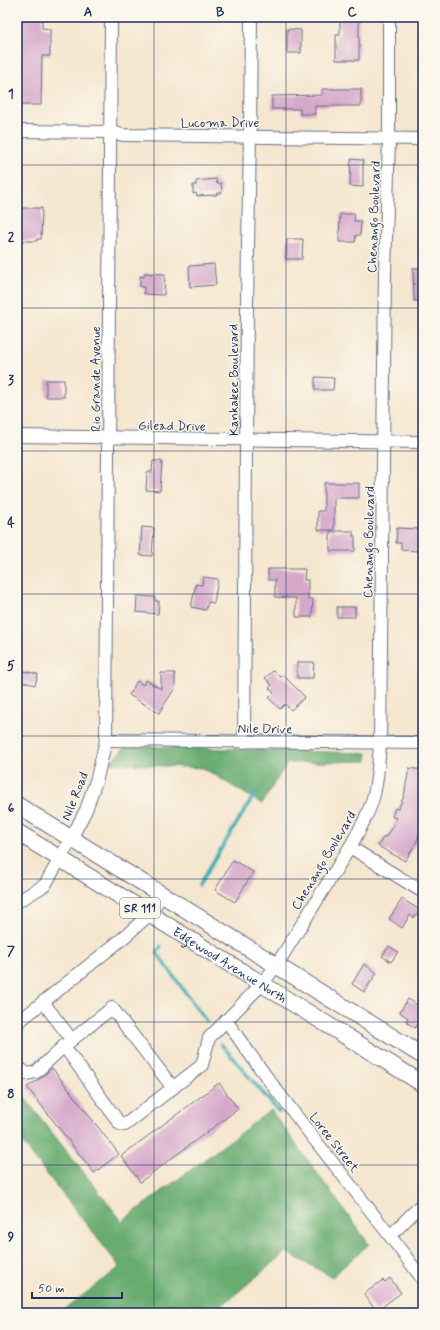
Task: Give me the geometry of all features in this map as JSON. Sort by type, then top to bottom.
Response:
[{"type":"main road","name":"Edgewood Avenue North","points":[[17,805],[423,1056]]},
{"type":"main road","name":"Edgewood Avenue North","points":[[17,832],[423,1084]]},
{"type":"street","name":"Rio Grande Avenue","points":[[106,740],[111,17]]},
{"type":"street","name":"Kankakee Boulevard","points":[[244,742],[247,304],[251,17]]},
{"type":"street","name":"Chenango Boulevard","points":[[68,1043],[122,1125],[125,1125],[202,1065],[209,1038],[262,984],[276,966],[350,847],[361,827],[375,791],[380,743],[385,273],[389,138],[389,17]]},
{"type":"street","name":"Lucoma Drive","points":[[17,131],[111,132],[123,135],[423,139]]},
{"type":"street","name":"Gilead Drive","points":[[17,436],[423,442]]},
{"type":"street","name":"Nile Drive","points":[[106,740],[423,743]]},
{"type":"street","name":"Nile Road","points":[[17,902],[45,885],[72,839],[86,810],[97,778],[106,740]]},
{"type":"street","points":[[350,847],[423,892]]},
{"type":"street","points":[[17,1022],[122,939],[150,914],[162,894]]},
{"type":"street","points":[[43,1002],[68,1043]]},
{"type":"street","points":[[22,1070],[36,1072],[68,1043],[112,1008],[173,1088]]},
{"type":"street","name":"Loree Street","points":[[226,1020],[279,1095],[391,1236],[423,1280]]},
{"type":"street","points":[[391,1236],[423,1203]]},
{"type":"green space","points":[[126,746],[367,753],[367,761],[287,763],[262,804],[203,768],[109,763]]},
{"type":"green space","points":[[20,1092],[122,1221],[271,1110],[369,1244],[332,1277],[286,1252],[213,1313],[60,1313],[120,1267],[17,1136],[17,1094]]},
{"type":"building","points":[[17,17],[42,17],[42,28],[50,29],[50,56],[42,56],[41,105],[17,105]]},
{"type":"building","points":[[340,17],[359,17],[359,60],[336,60],[336,35],[340,35]]},
{"type":"building","points":[[287,29],[301,30],[301,53],[287,53]]},
{"type":"building","points":[[322,89],[361,89],[361,106],[315,106],[315,114],[300,114],[300,109],[272,109],[272,96],[322,95]]},
{"type":"building","points":[[351,159],[363,160],[363,187],[350,186]]},
{"type":"building","points":[[216,179],[217,184],[221,183],[222,193],[217,193],[217,195],[197,196],[196,193],[193,194],[193,185],[196,185],[196,181]]},
{"type":"building","points":[[17,208],[42,208],[41,239],[37,239],[37,241],[17,241]]},
{"type":"building","points":[[340,214],[355,214],[354,221],[361,221],[360,235],[356,235],[355,242],[339,242]]},
{"type":"building","points":[[287,239],[303,239],[302,259],[286,259]]},
{"type":"building","points":[[214,264],[216,285],[190,287],[189,266]]},
{"type":"building","points":[[413,268],[423,268],[423,301],[414,301]]},
{"type":"building","points":[[144,273],[165,274],[164,295],[144,294],[144,287],[140,287],[140,276],[144,277]]},
{"type":"building","points":[[315,377],[334,378],[333,390],[315,390]]},
{"type":"building","points":[[46,380],[64,380],[64,397],[46,397]]},
{"type":"building","points":[[153,461],[162,461],[160,491],[146,490],[147,472],[152,472]]},
{"type":"building","points":[[324,483],[359,483],[359,498],[334,498],[334,530],[318,530],[318,511],[324,511]]},
{"type":"building","points":[[142,527],[154,528],[152,556],[140,555]]},
{"type":"building","points":[[397,528],[419,529],[418,551],[401,550],[401,543],[396,543]]},
{"type":"building","points":[[330,531],[353,531],[353,536],[355,536],[355,551],[330,551]]},
{"type":"building","points":[[268,569],[305,569],[304,580],[308,580],[308,599],[313,599],[312,617],[296,617],[296,598],[275,597],[275,580],[268,580]]},
{"type":"building","points":[[203,577],[218,579],[214,603],[208,602],[206,610],[191,607],[196,584],[202,585]]},
{"type":"building","points":[[137,596],[155,597],[155,601],[159,601],[158,614],[136,612]]},
{"type":"building","points":[[337,607],[355,607],[355,617],[337,617]]},
{"type":"building","points":[[297,662],[314,662],[313,678],[297,678]]},
{"type":"building","points":[[17,670],[38,674],[35,685],[17,680]]},
{"type":"building","points":[[273,671],[280,677],[283,675],[305,697],[291,710],[285,704],[280,709],[269,698],[274,693],[269,688],[272,685],[265,678]]},
{"type":"building","points":[[161,673],[175,673],[175,688],[159,713],[129,695],[137,681],[143,685],[146,680],[161,689]]},
{"type":"building","points":[[409,768],[423,770],[423,825],[416,843],[405,861],[378,846],[384,836],[386,837],[397,818],[392,817],[395,808],[398,809],[404,796]]},
{"type":"building","points":[[233,860],[253,872],[235,902],[215,890]]},
{"type":"building","points":[[402,899],[420,910],[414,918],[410,915],[402,928],[389,919]]},
{"type":"building","points":[[389,946],[398,952],[391,962],[382,956]]},
{"type":"building","points":[[364,964],[377,973],[364,992],[352,984]]},
{"type":"building","points":[[408,999],[423,1009],[423,1015],[415,1028],[406,1022],[408,1018],[400,1012]]},
{"type":"building","points":[[52,1068],[119,1154],[94,1173],[27,1087],[41,1078]]},
{"type":"building","points":[[219,1083],[238,1109],[140,1182],[121,1156]]},
{"type":"building","points":[[390,1278],[401,1293],[376,1311],[364,1294],[383,1280],[385,1282]]},
{"type":"waterway","points":[[199,885],[256,792]]},
{"type":"waterway","points":[[161,946],[157,953],[206,1021]]},
{"type":"waterway","points":[[221,1044],[279,1112]]}]
